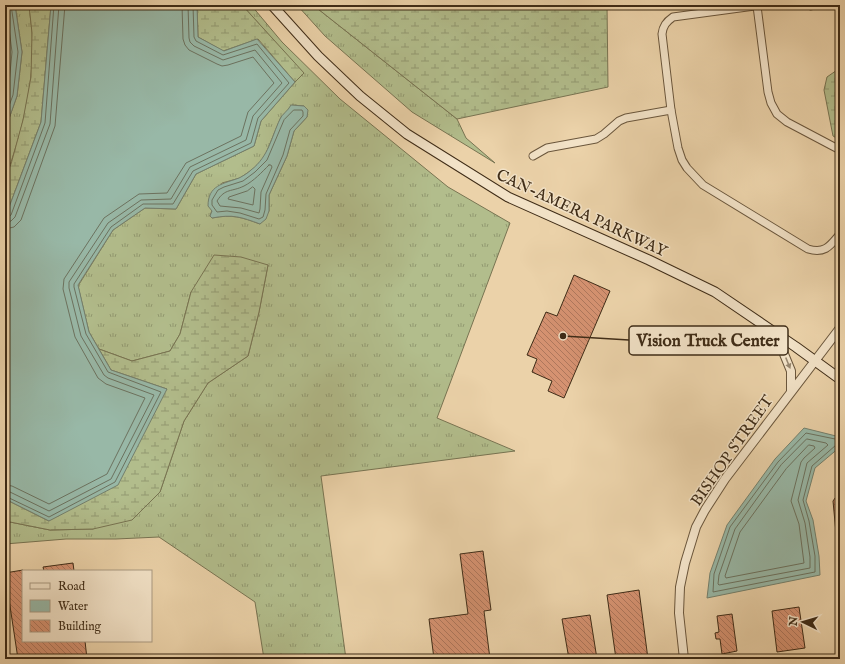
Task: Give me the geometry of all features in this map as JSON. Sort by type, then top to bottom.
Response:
[{"type":"main road","name":"CAN-AMERA PARKWAY","points":[[272,5],[318,56],[360,96],[407,134],[508,197],[649,260],[715,292],[840,379]]},
{"type":"street","points":[[762,5],[673,17],[663,26],[662,34],[671,110],[678,148],[682,160],[694,177],[703,186],[808,249],[816,251],[823,250],[840,234]]},
{"type":"street","points":[[756,6],[768,92],[771,103],[777,114],[787,122],[840,150]]},
{"type":"street","points":[[533,156],[547,148],[596,139],[619,121],[626,118],[671,110]]},
{"type":"street","name":"BISHOP STREET","points":[[684,659],[679,613],[680,587],[685,563],[696,527],[725,479],[840,328]]},
{"type":"street","points":[[779,336],[791,371],[791,392]]},
{"type":"green space","points":[[15,5],[29,5],[32,32],[31,70],[22,125],[5,179],[5,130],[17,96],[22,52]]},
{"type":"green space","points":[[29,5],[51,5],[41,122],[5,218],[5,179],[11,164],[23,120],[31,77],[32,33]]},
{"type":"green space","points":[[197,5],[242,5],[304,73],[295,82],[258,39],[223,51],[198,37]]},
{"type":"green space","points":[[242,5],[251,5],[282,42],[340,99],[448,187],[510,223],[437,418],[515,451],[321,476],[346,659],[264,659],[255,602],[159,537],[66,539],[5,544],[5,521],[50,530],[93,529],[160,492],[184,421],[208,383],[248,356],[259,312],[268,265],[191,292],[180,334],[170,351],[132,361],[99,349],[89,332],[78,286],[113,230],[145,208],[176,209],[196,174],[254,146],[261,121],[303,73]],"holes":[[[292,105],[304,106],[307,117],[294,131],[287,156],[269,195],[269,211],[260,224],[236,217],[225,216],[212,218],[210,216],[222,183],[240,178],[253,169],[264,158],[281,117]]]},
{"type":"green space","points":[[297,5],[313,5],[457,119],[466,138],[495,163],[412,112],[325,36]]},
{"type":"green space","points":[[313,5],[607,5],[608,87],[457,119]]},
{"type":"green space","points":[[840,68],[840,140],[833,136],[824,90],[827,77]]},
{"type":"green space","points":[[214,255],[241,257],[268,265],[259,312],[248,356],[208,383],[184,421],[160,492],[132,520],[93,529],[50,530],[5,521],[5,499],[49,521],[167,389],[111,370],[99,349],[132,361],[170,351],[180,334],[191,292]]},
{"type":"water","points":[[5,5],[15,5],[22,52],[17,96],[5,130]]},
{"type":"water","points":[[51,5],[197,5],[198,37],[224,51],[257,39],[295,82],[261,121],[254,146],[196,174],[176,209],[145,208],[113,230],[78,285],[89,332],[111,370],[167,389],[118,485],[49,521],[5,499],[5,218],[41,122]]},
{"type":"water","points":[[291,105],[304,106],[308,110],[307,117],[294,131],[287,156],[269,195],[269,211],[266,219],[260,224],[237,217],[226,216],[212,218],[210,216],[212,211],[208,206],[209,199],[214,189],[222,184],[239,178],[257,165],[266,153],[281,117]]},
{"type":"water","points":[[804,428],[840,437],[840,447],[815,468],[806,501],[813,520],[819,556],[820,575],[707,598],[710,573],[727,525],[775,459]]},
{"type":"building","points":[[574,275],[610,291],[564,398],[548,391],[552,381],[532,372],[537,359],[527,355],[546,312],[557,316]]},
{"type":"building","points":[[840,491],[840,533],[836,533],[833,501]]},
{"type":"building","points":[[483,551],[491,610],[484,611],[490,659],[434,659],[429,619],[468,614],[460,554]]},
{"type":"building","points":[[73,563],[74,570],[44,570],[43,567]]},
{"type":"building","points":[[22,570],[22,642],[85,642],[87,659],[18,659],[5,573]]},
{"type":"building","points":[[639,590],[648,659],[616,659],[607,595]]},
{"type":"building","points":[[799,607],[805,648],[777,652],[772,611]]},
{"type":"building","points":[[732,614],[737,651],[722,654],[720,639],[716,639],[715,633],[719,632],[717,616]]},
{"type":"building","points":[[590,615],[597,659],[569,659],[562,619]]},
{"type":"place","name":"Vision Truck Center","points":[[563,336]]}]
